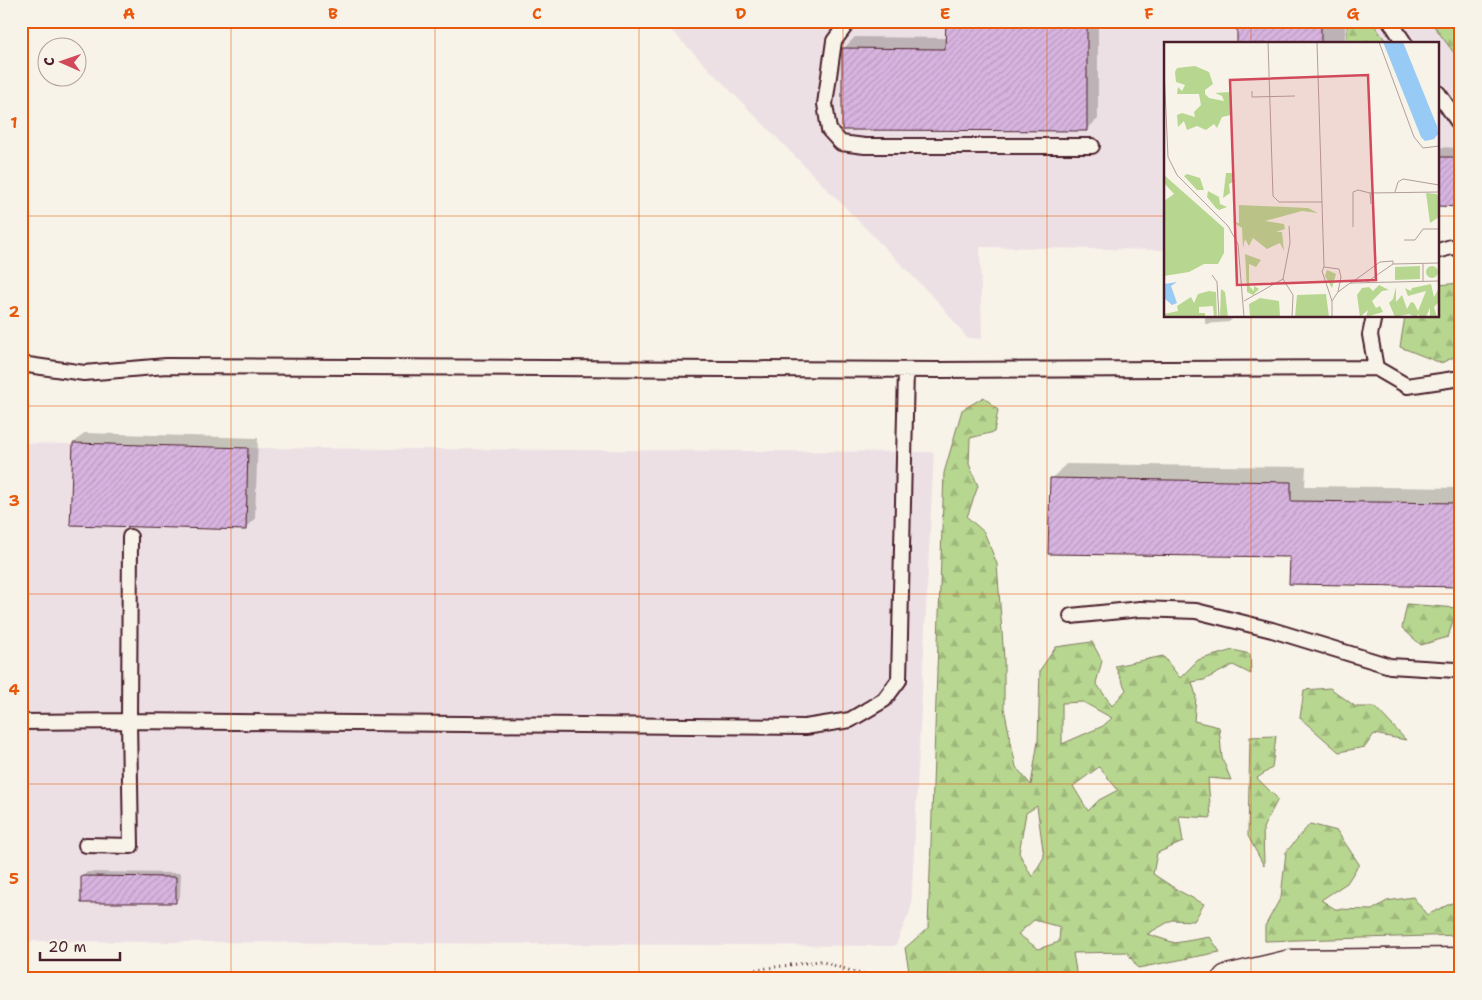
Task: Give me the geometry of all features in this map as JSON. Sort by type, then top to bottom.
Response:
[{"type":"street","points":[[1227,979],[1292,964],[1461,962]]},
{"type":"lane","points":[[849,21],[834,40],[825,104],[829,130],[841,143],[865,146],[1092,146]]},
{"type":"lane","points":[[1390,21],[1404,42]]},
{"type":"lane","points":[[1440,96],[1461,126]]},
{"type":"lane","points":[[1440,250],[1451,247],[1461,249]]},
{"type":"lane","points":[[1374,318],[1370,335],[1376,368]]},
{"type":"lane","points":[[21,364],[84,373],[166,366],[906,370],[1376,368],[1408,386],[1461,378]]},
{"type":"lane","points":[[21,722],[129,721],[805,727],[850,720],[884,700],[899,680],[906,370]]},
{"type":"lane","points":[[86,845],[131,846],[129,721],[130,537]]},
{"type":"lane","points":[[1071,616],[1140,609],[1196,611],[1272,630],[1390,666],[1459,672]]},
{"type":"path","points":[[686,979],[820,961],[864,975],[868,979]]},
{"type":"shaded area","points":[[662,21],[1461,21],[1461,157],[1440,157],[1440,42],[1164,42],[1164,250],[980,247],[982,339],[967,338],[940,304]]},
{"type":"shaded area","points":[[21,443],[248,448],[934,452],[911,909],[895,946],[21,941]]},
{"type":"green space","points":[[1347,21],[1371,21],[1387,42],[1347,42]]},
{"type":"green space","points":[[1430,21],[1457,21],[1461,26],[1461,62]]},
{"type":"green space","points":[[1461,283],[1461,354],[1441,363],[1400,347],[1405,318],[1440,318],[1440,285]]},
{"type":"green space","points":[[984,397],[998,410],[994,432],[970,438],[969,464],[978,486],[967,517],[984,532],[997,564],[1004,659],[1004,708],[1016,767],[1031,785],[1038,741],[1040,670],[1056,647],[1092,642],[1102,661],[1096,683],[1112,706],[1126,690],[1115,666],[1163,656],[1180,678],[1198,660],[1233,650],[1250,654],[1251,674],[1233,665],[1204,680],[1192,682],[1196,696],[1194,721],[1219,727],[1222,758],[1231,780],[1208,778],[1211,818],[1179,816],[1183,842],[1157,853],[1153,874],[1204,904],[1194,921],[1172,920],[1147,934],[1175,943],[1210,937],[1220,952],[1138,968],[1127,952],[1073,953],[1076,971],[1073,979],[1039,979],[1042,975],[1015,971],[1007,979],[922,979],[909,971],[905,948],[928,928],[944,473],[962,410]],"holes":[[[1083,702],[1112,718],[1103,726],[1062,744],[1062,703]],[[1099,767],[1118,790],[1099,800],[1088,811],[1073,786]],[[1037,806],[1044,857],[1032,877],[1019,853],[1026,813]],[[1034,920],[1060,927],[1059,942],[1038,949],[1018,934]]]},
{"type":"green space","points":[[1407,604],[1457,608],[1448,637],[1421,645],[1402,628]]},
{"type":"green space","points":[[1330,688],[1356,707],[1375,707],[1406,740],[1374,734],[1365,747],[1339,752],[1300,718],[1304,690]]},
{"type":"green space","points":[[1276,736],[1272,768],[1257,778],[1278,799],[1263,828],[1264,866],[1248,836],[1250,737]]},
{"type":"green space","points":[[1310,824],[1337,831],[1359,864],[1347,883],[1321,900],[1335,909],[1372,910],[1387,901],[1413,897],[1427,915],[1456,901],[1461,903],[1461,935],[1265,941],[1265,926],[1281,897],[1286,852]]},
{"type":"building","points":[[946,21],[1087,21],[1087,131],[842,130],[842,48],[945,49]]},
{"type":"building","points":[[1237,21],[1321,21],[1321,42],[1237,42]]},
{"type":"building","points":[[1440,157],[1461,157],[1460,207],[1440,206]]},
{"type":"building","points":[[73,443],[248,448],[246,530],[70,525]]},
{"type":"building","points":[[1050,478],[1291,482],[1291,501],[1461,503],[1461,587],[1289,584],[1290,557],[1048,554]]},
{"type":"building","points":[[81,876],[176,877],[176,903],[81,903]]}]
